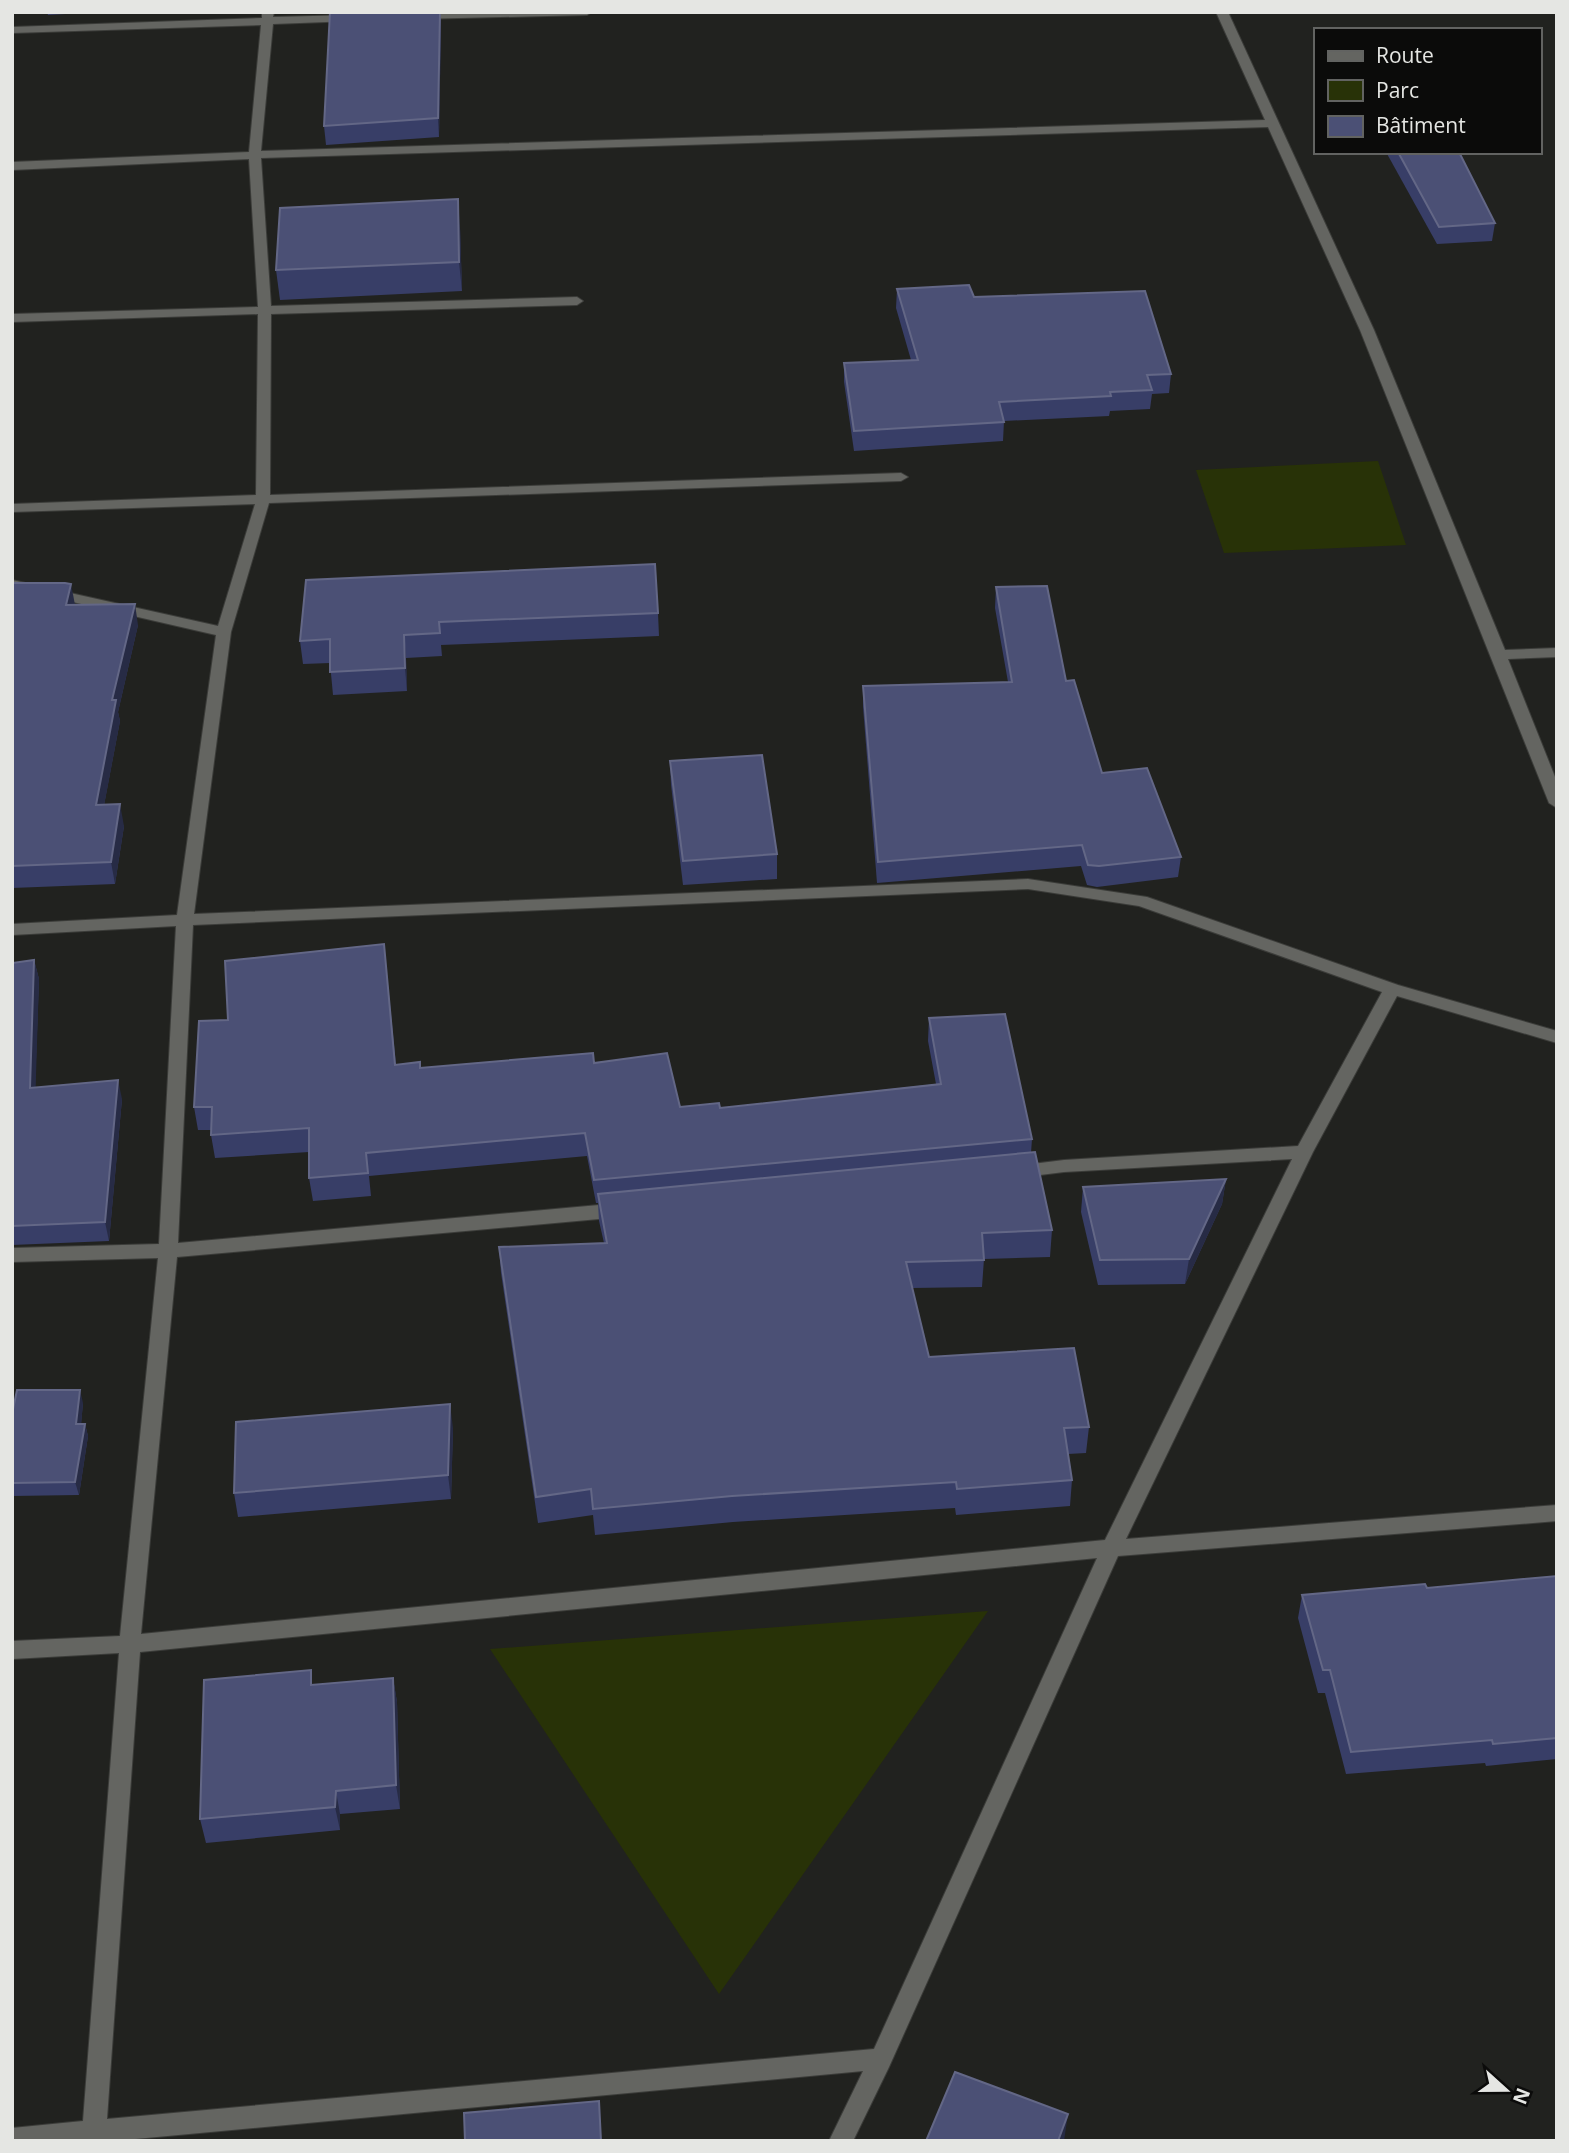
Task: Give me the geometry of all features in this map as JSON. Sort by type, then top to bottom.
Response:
[{"type":"street","points":[[406,17],[587,12]]},
{"type":"street","points":[[1222,12],[1367,330],[1557,803]]},
{"type":"street","points":[[12,30],[267,16],[364,18]]},
{"type":"street","points":[[94,2133],[130,1644],[167,1251],[185,920],[224,632],[263,501],[265,308],[255,155],[267,16]]},
{"type":"street","points":[[12,166],[255,155],[1272,123]]},
{"type":"street","points":[[12,318],[577,300]]},
{"type":"street","points":[[12,508],[901,477]]},
{"type":"street","points":[[12,584],[224,632]]},
{"type":"street","points":[[1499,655],[1557,652]]},
{"type":"street","points":[[12,930],[185,920],[1028,884],[1141,901],[1392,989],[1557,1037]]},
{"type":"street","points":[[841,2141],[881,2059],[1111,1548],[1304,1152],[1392,989]]},
{"type":"street","points":[[1002,1174],[1064,1166],[1304,1152]]},
{"type":"street","points":[[12,1255],[167,1251],[634,1208]]},
{"type":"street","points":[[12,1650],[130,1644],[1111,1548],[1557,1513]]},
{"type":"street","points":[[12,2139],[881,2059]]},
{"type":"green space","points":[[1378,461],[1406,545],[1224,553],[1196,470]]},
{"type":"green space","points":[[988,1611],[719,1994],[490,1649]]},
{"type":"building","points":[[330,12],[440,12],[438,118],[324,126]]},
{"type":"building","points":[[1399,154],[1460,154],[1495,223],[1439,227]]},
{"type":"building","points":[[458,199],[459,262],[276,270],[280,208]]},
{"type":"building","points":[[969,285],[974,297],[1145,291],[1171,374],[1147,375],[1152,390],[1110,392],[1111,396],[999,402],[1004,422],[854,431],[844,363],[918,360],[897,289]]},
{"type":"building","points":[[655,564],[658,613],[439,622],[440,633],[404,635],[405,668],[330,672],[330,639],[300,641],[306,580]]},
{"type":"building","points":[[12,583],[71,584],[66,605],[135,604],[112,700],[116,700],[96,805],[120,804],[111,862],[12,866]]},
{"type":"building","points":[[1047,586],[1066,681],[1074,680],[1102,773],[1147,768],[1181,857],[1088,865],[1082,845],[878,862],[863,686],[1012,682],[996,587]]},
{"type":"building","points":[[762,755],[777,854],[683,861],[670,761]]},
{"type":"building","points":[[384,944],[395,1065],[420,1062],[420,1068],[593,1053],[594,1063],[667,1053],[680,1107],[719,1103],[720,1108],[941,1084],[929,1018],[1005,1014],[1032,1139],[594,1180],[585,1133],[366,1153],[368,1173],[309,1178],[309,1128],[211,1135],[212,1107],[194,1107],[199,1021],[228,1020],[225,961]]},
{"type":"building","points":[[34,960],[30,1088],[118,1080],[105,1222],[12,1226],[12,963]]},
{"type":"building","points":[[1035,1152],[1052,1230],[982,1233],[984,1260],[906,1262],[929,1357],[1074,1348],[1089,1427],[1064,1428],[1072,1480],[957,1489],[956,1482],[732,1496],[593,1509],[591,1489],[536,1497],[499,1247],[607,1243],[598,1194]]},
{"type":"building","points":[[1226,1179],[1189,1259],[1100,1260],[1083,1187]]},
{"type":"building","points":[[17,1390],[80,1390],[76,1424],[85,1424],[75,1482],[12,1483],[12,1414]]},
{"type":"building","points":[[450,1404],[448,1475],[234,1493],[236,1422]]},
{"type":"building","points":[[1557,1576],[1557,1738],[1493,1744],[1492,1740],[1351,1752],[1330,1670],[1323,1670],[1302,1595],[1425,1584],[1427,1588]]},
{"type":"building","points":[[311,1670],[311,1685],[393,1678],[396,1785],[336,1791],[335,1807],[200,1819],[204,1680]]},
{"type":"building","points":[[955,2072],[1068,2114],[1058,2141],[926,2141]]},
{"type":"building","points":[[599,2101],[601,2141],[465,2141],[464,2113]]}]
